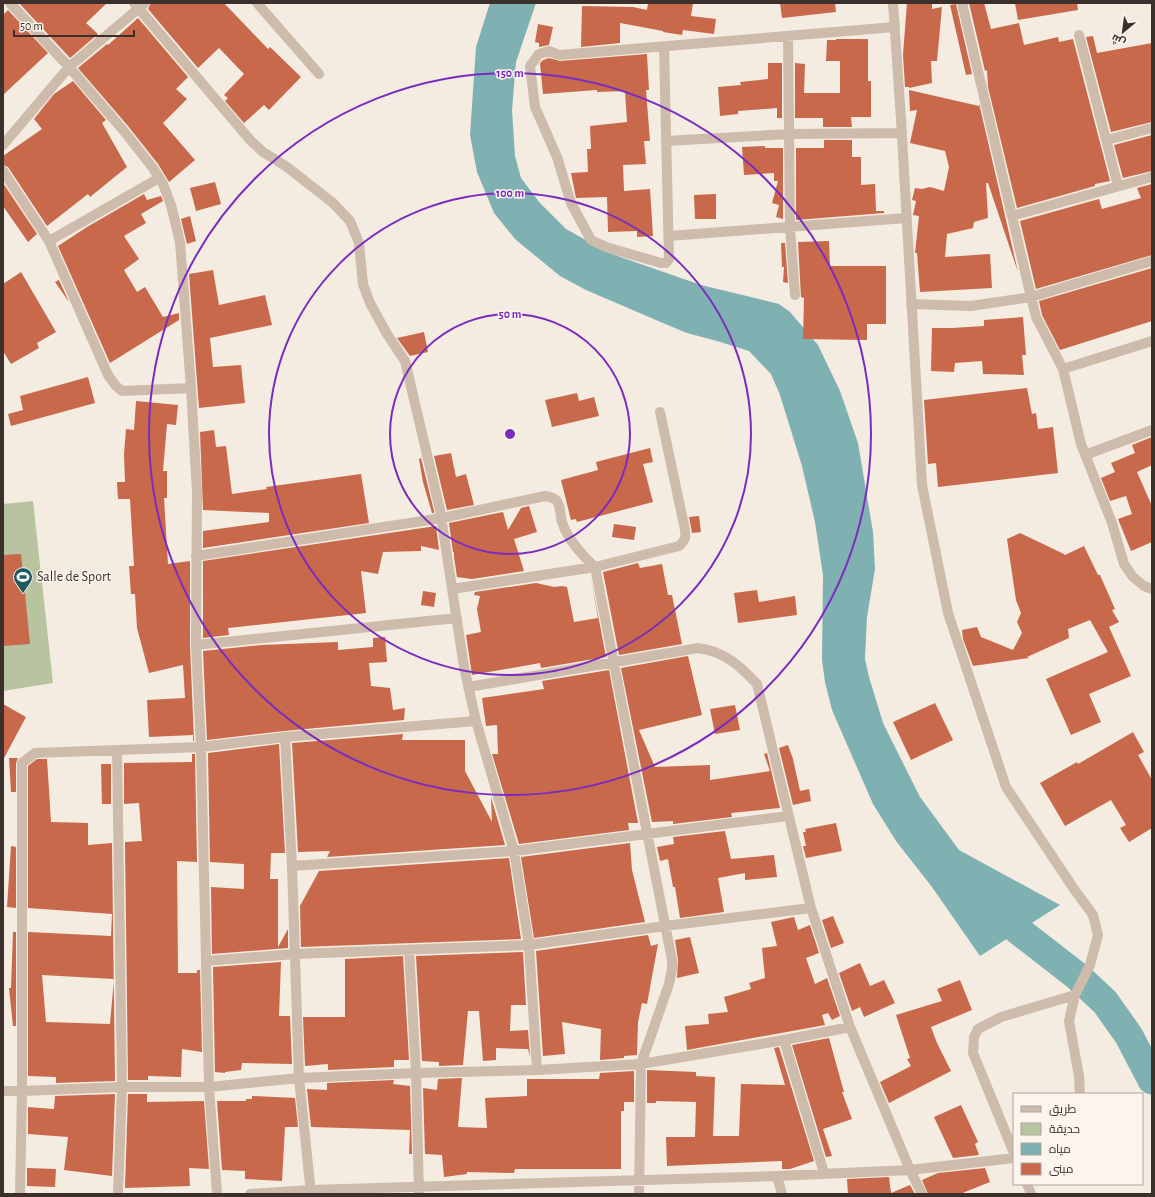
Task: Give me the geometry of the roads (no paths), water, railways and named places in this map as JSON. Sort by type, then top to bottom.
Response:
[{"type":"street","points":[[10,3],[69,67],[123,130],[153,168],[171,205],[180,242],[197,492],[196,645],[201,747],[209,1087],[217,1194]]},
{"type":"street","points":[[257,3],[319,74]]},
{"type":"street","points":[[893,3],[922,485],[948,614],[1006,787],[1093,915],[1098,935],[1090,965],[1075,995],[1069,1021],[1079,1076],[1080,1093]]},
{"type":"street","points":[[964,4],[1036,317],[1063,369],[1081,444],[1112,523],[1124,564],[1133,578],[1144,586],[1152,589]]},
{"type":"street","points":[[3,145],[69,67],[139,5],[251,141],[263,152],[287,167],[333,203],[350,221],[359,242],[362,284],[370,303],[387,334],[405,361],[442,518],[468,687],[476,720],[514,851],[529,945],[537,1070]]},
{"type":"street","points":[[664,46],[670,259],[666,263],[661,263],[606,247],[591,240],[571,203],[557,157],[536,108],[530,66],[539,54],[549,50],[559,55],[664,46],[788,36],[895,28]]},
{"type":"street","points":[[1079,34],[1118,186]]},
{"type":"street","points":[[788,36],[790,227],[795,295]]},
{"type":"street","points":[[1107,140],[1152,128]]},
{"type":"street","points":[[666,141],[789,134],[902,133]]},
{"type":"street","points":[[3,171],[49,241],[108,375],[116,386],[122,391],[191,388]]},
{"type":"street","points":[[1012,216],[1152,177]]},
{"type":"street","points":[[49,241],[159,178]]},
{"type":"street","points":[[669,236],[906,218]]},
{"type":"street","points":[[911,304],[971,306],[1031,297],[1152,261]]},
{"type":"street","points":[[1063,369],[1152,341]]},
{"type":"street","points":[[452,589],[595,567],[680,546],[684,542],[686,535],[660,412]]},
{"type":"street","points":[[1085,455],[1152,430]]},
{"type":"street","points":[[196,556],[442,518],[545,496],[553,497],[558,503],[561,521],[566,532],[575,546],[595,567],[672,960],[671,976],[641,1064],[639,1194]]},
{"type":"street","points":[[196,645],[457,618]]},
{"type":"street","points":[[468,687],[698,648],[710,649],[723,655],[739,666],[757,684],[811,908],[850,1028],[910,1170],[922,1194]]},
{"type":"street","points":[[20,1194],[22,1091],[22,763],[35,753],[201,747],[285,737],[476,720]]},
{"type":"street","points":[[285,737],[292,866],[299,1078],[311,1192]]},
{"type":"street","points":[[117,750],[122,1087],[118,1194]]},
{"type":"street","points":[[292,866],[514,851],[788,816]]},
{"type":"street","points":[[206,961],[295,954],[529,945],[811,908]]},
{"type":"street","points":[[409,950],[416,1073],[419,1190]]},
{"type":"street","points":[[1013,1151],[973,1052],[974,1037],[978,1029],[1001,1017],[1075,995]]},
{"type":"street","points":[[3,1091],[122,1087],[209,1087],[299,1078],[537,1070],[641,1064],[850,1028]]},
{"type":"street","points":[[784,1040],[824,1173]]},
{"type":"street","points":[[250,1194],[419,1190],[910,1170],[1013,1158]]},
{"type":"street","points":[[778,1176],[782,1194]]},
{"type":"water","points":[[490,3],[536,3],[516,62],[512,110],[515,156],[521,178],[540,203],[566,229],[609,253],[701,285],[779,304],[790,312],[818,345],[840,391],[858,443],[873,532],[875,569],[867,617],[865,659],[883,723],[920,797],[959,850],[1060,905],[980,956],[932,887],[896,841],[873,804],[832,710],[825,682],[822,660],[823,575],[815,522],[802,466],[780,395],[771,374],[749,351],[687,333],[586,290],[560,276],[516,240],[494,213],[477,172],[470,135],[476,47]]},
{"type":"waterway","points":[[989,904],[1019,931],[1077,976],[1105,1002],[1129,1036],[1152,1080]]},
{"type":"place","name":"Salle de Sport","points":[[23,594]]}]
